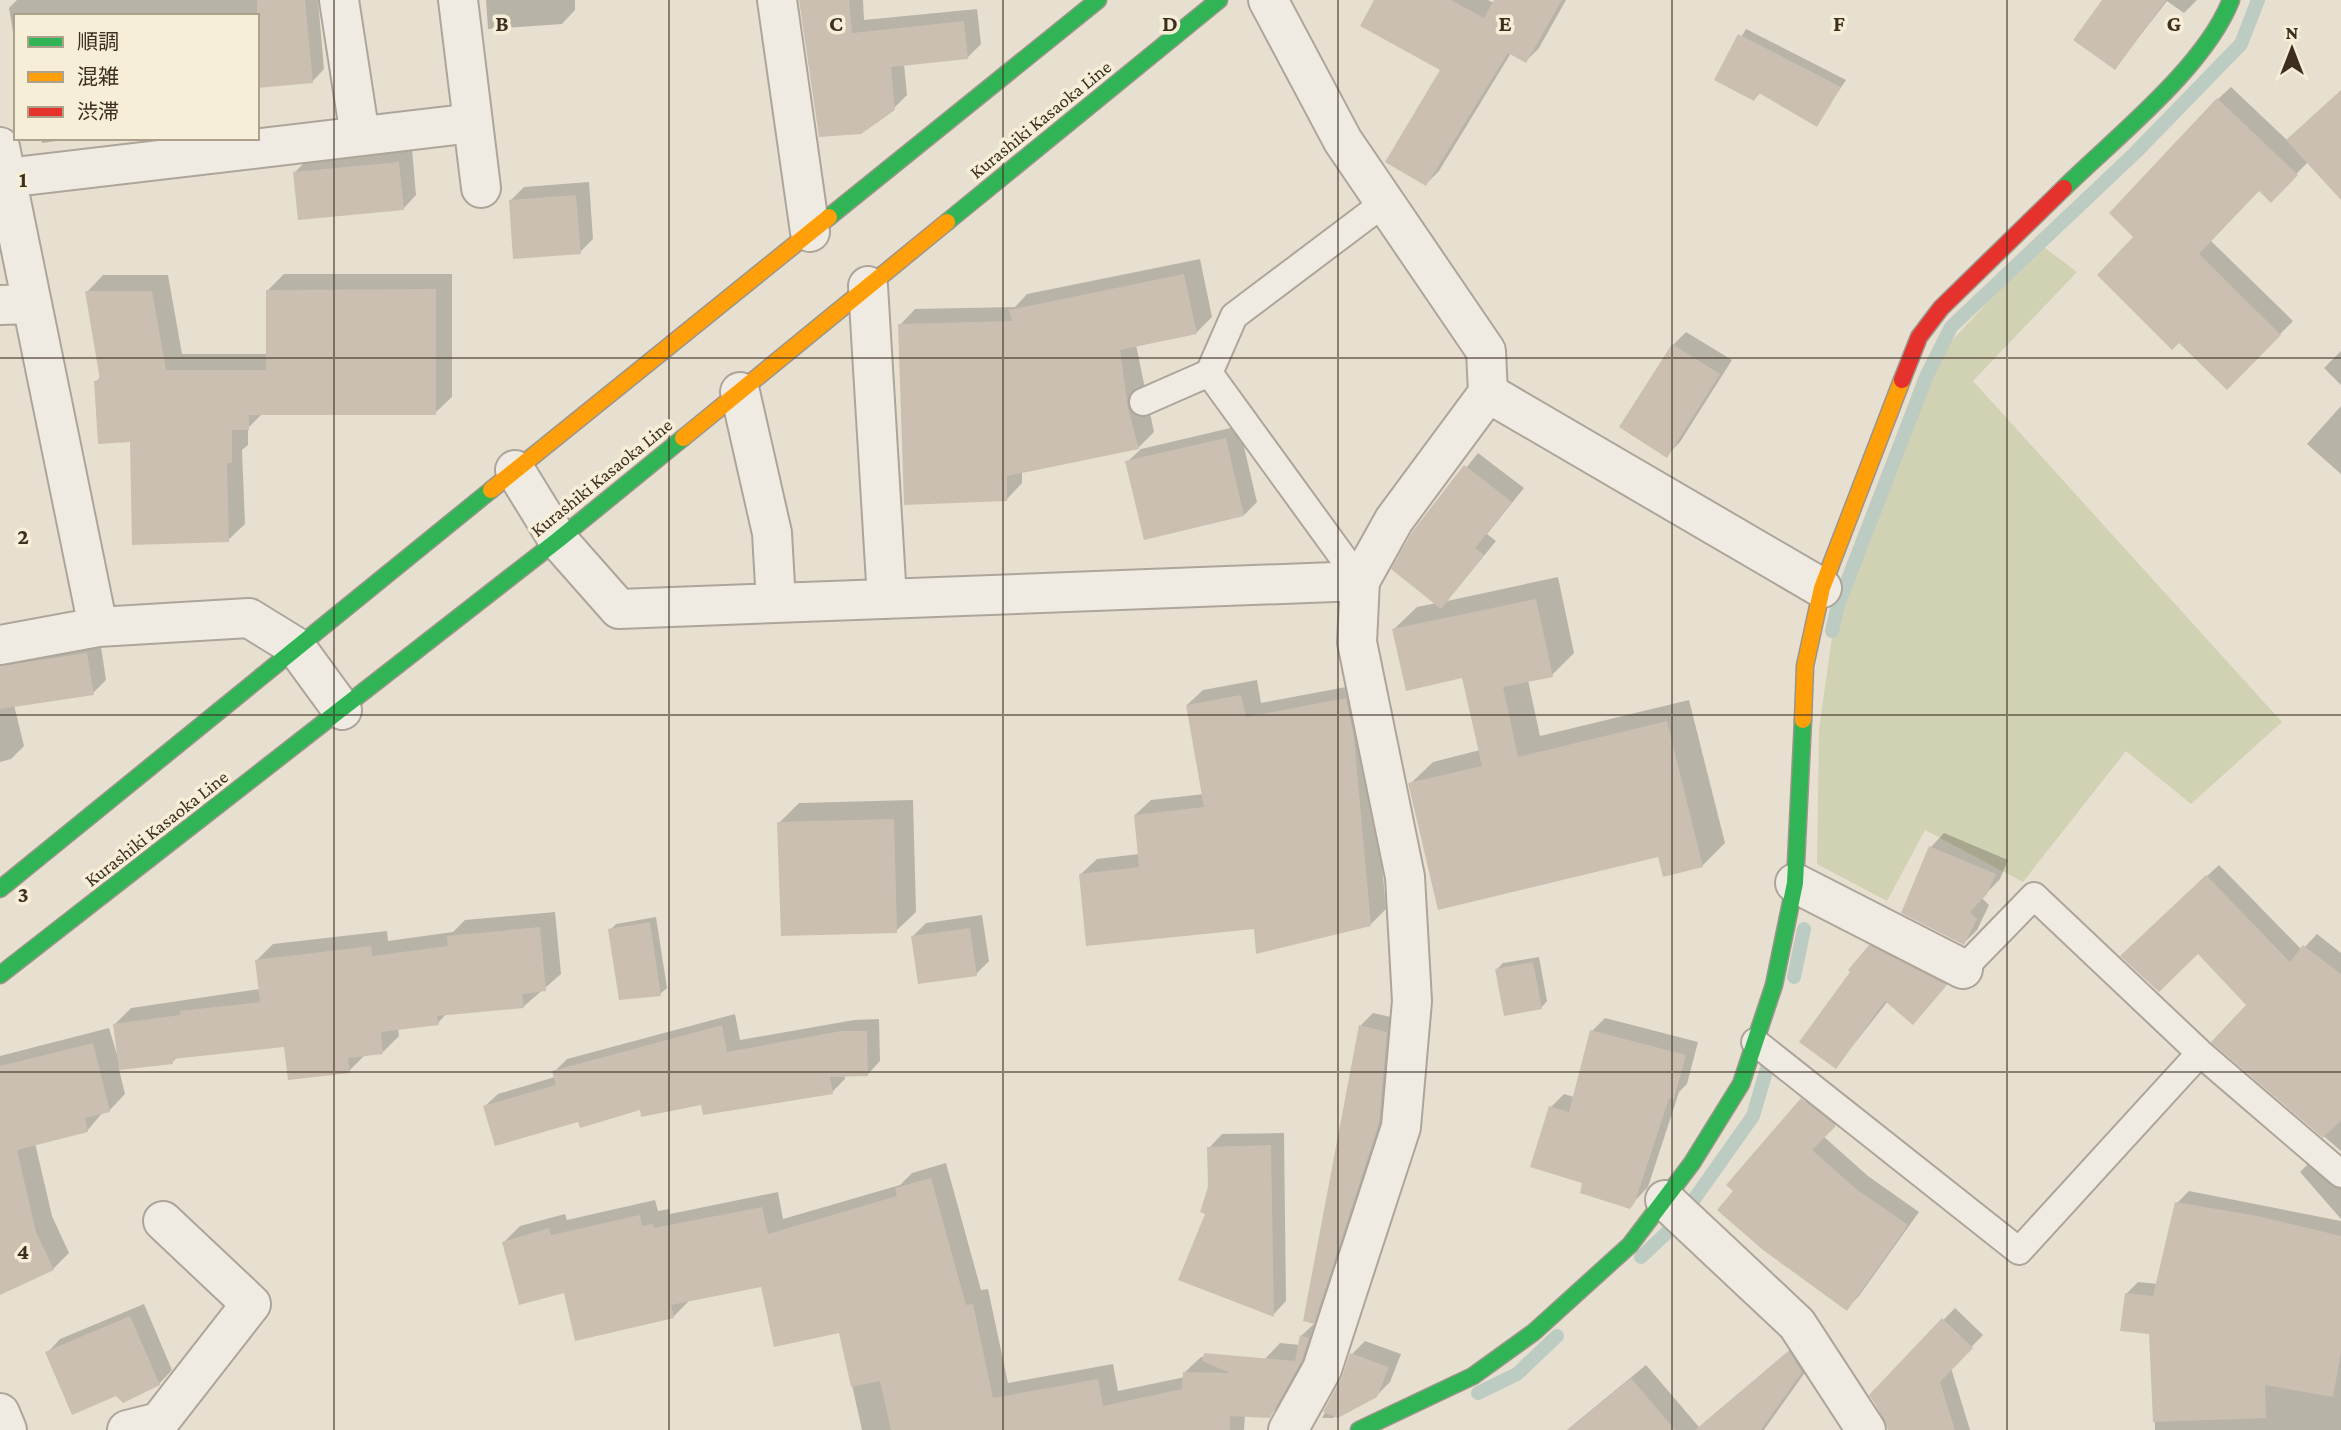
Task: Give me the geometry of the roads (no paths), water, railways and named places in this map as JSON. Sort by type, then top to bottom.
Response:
[{"type":"main road","points":[[0,889],[1098,0]]},
{"type":"main road","name":"Kurashiki Kasaoka Line","points":[[0,975],[558,540],[1219,0]]},
{"type":"main road","points":[[1359,1430],[1473,1376],[1534,1332],[1630,1245],[1665,1200],[1741,1084],[1774,985],[1796,883],[1805,666],[1822,588],[1919,337],[1941,308],[2201,54],[2224,18],[2231,0]]},
{"type":"street","points":[[339,0],[360,136]]},
{"type":"street","points":[[458,0],[481,188]]},
{"type":"street","points":[[777,0],[810,232]]},
{"type":"street","points":[[1268,0],[1343,141],[1486,351],[1488,393],[1394,520],[1360,581],[1357,642],[1405,877],[1411,1013],[1401,1127],[1322,1369],[1288,1430]]},
{"type":"street","points":[[98,627],[16,304],[3,163],[360,136],[473,123]]},
{"type":"street","points":[[868,286],[887,599]]},
{"type":"street","points":[[740,392],[772,533],[775,603]]},
{"type":"street","points":[[1488,393],[1822,588]]},
{"type":"street","points":[[515,470],[558,540],[619,609],[1360,581]]},
{"type":"street","points":[[0,645],[98,627],[249,618],[296,647],[342,710]]},
{"type":"street","points":[[1796,883],[1963,969]]},
{"type":"street","points":[[1665,1200],[1797,1324],[1866,1430]]},
{"type":"street","points":[[127,1430],[159,1422],[251,1304],[163,1221]]},
{"type":"street","points":[[0,1413],[7,1430]]},
{"type":"lane","points":[[1143,402],[1209,373],[1234,316],[1384,203]]},
{"type":"lane","points":[[1209,373],[1360,581]]},
{"type":"lane","points":[[1963,969],[2034,896],[2200,1053],[2341,1174]]},
{"type":"lane","points":[[1755,1042],[2019,1251],[2200,1053]]},
{"type":"waterway","points":[[1832,631],[1838,605],[1927,375],[1951,327],[2135,153],[2241,44],[2258,0]]},
{"type":"waterway","points":[[1794,977],[1804,929]]},
{"type":"waterway","points":[[1641,1257],[1678,1222],[1753,1116],[1772,1051]]},
{"type":"waterway","points":[[1478,1393],[1517,1374],[1557,1336]]}]
